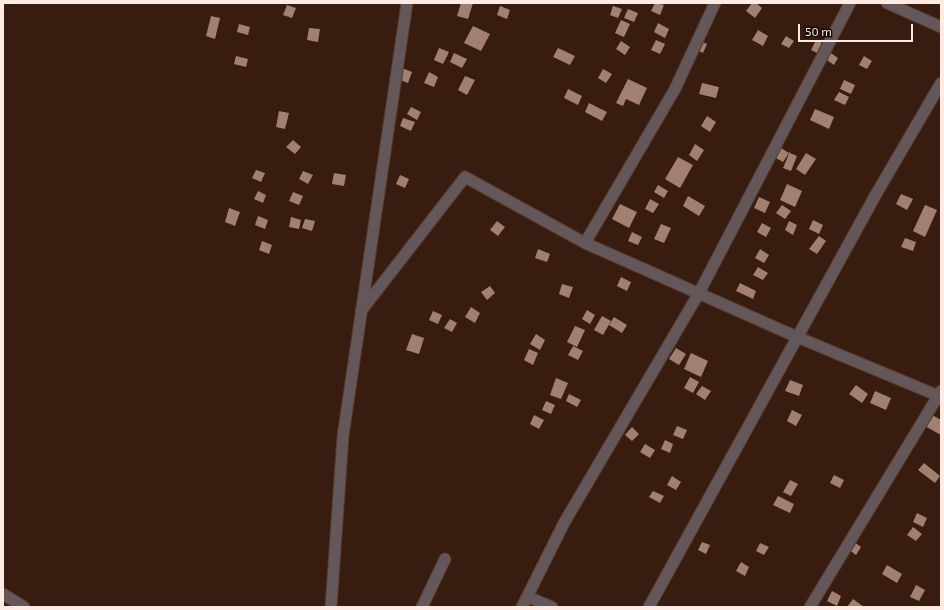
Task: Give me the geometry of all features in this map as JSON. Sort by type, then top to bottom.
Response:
[{"type":"street","points":[[331,607],[343,436],[407,3]]},
{"type":"street","points":[[585,243],[675,89],[715,3]]},
{"type":"street","points":[[522,607],[564,523],[699,293],[850,3]]},
{"type":"street","points":[[887,3],[941,27]]},
{"type":"street","points":[[649,607],[875,196],[941,83]]},
{"type":"street","points":[[361,311],[465,177],[585,243],[797,337],[940,395],[810,607]]},
{"type":"street","points":[[422,607],[445,559]]},
{"type":"street","points":[[3,594],[24,607]]},
{"type":"street","points":[[528,597],[552,607]]},
{"type":"building","points":[[461,3],[473,3],[468,19],[457,16]]},
{"type":"building","points":[[655,3],[664,5],[660,15],[651,11]]},
{"type":"building","points":[[752,3],[756,3],[762,8],[755,18],[746,11]]},
{"type":"building","points":[[287,5],[296,8],[292,18],[283,15]]},
{"type":"building","points":[[500,6],[510,10],[507,19],[497,15]]},
{"type":"building","points":[[613,6],[622,9],[618,18],[610,15]]},
{"type":"building","points":[[628,9],[638,13],[634,22],[624,18]]},
{"type":"building","points":[[211,16],[220,18],[215,39],[206,36]]},
{"type":"building","points":[[621,20],[630,24],[624,37],[615,33]]},
{"type":"building","points":[[658,23],[669,29],[665,38],[654,32]]},
{"type":"building","points":[[239,24],[250,27],[248,35],[237,32]]},
{"type":"building","points":[[473,26],[490,34],[481,51],[464,43]]},
{"type":"building","points":[[309,28],[320,29],[318,42],[307,40]]},
{"type":"building","points":[[758,30],[768,36],[763,46],[752,40]]},
{"type":"building","points":[[786,36],[794,41],[789,48],[781,44]]},
{"type":"building","points":[[656,40],[665,44],[660,54],[651,50]]},
{"type":"building","points":[[697,40],[707,44],[703,53],[693,48]]},
{"type":"building","points":[[816,40],[822,43],[817,53],[811,50]]},
{"type":"building","points":[[621,41],[630,47],[625,55],[616,49]]},
{"type":"building","points":[[439,48],[449,52],[443,64],[434,60]]},
{"type":"building","points":[[558,48],[575,56],[570,65],[553,57]]},
{"type":"building","points":[[828,51],[838,58],[834,65],[824,58]]},
{"type":"building","points":[[454,53],[467,59],[462,68],[450,62]]},
{"type":"building","points":[[236,56],[248,59],[246,67],[234,64]]},
{"type":"building","points":[[864,56],[872,61],[867,69],[859,65]]},
{"type":"building","points":[[402,68],[412,72],[408,83],[397,79]]},
{"type":"building","points":[[603,69],[612,74],[606,83],[598,78]]},
{"type":"building","points":[[429,72],[438,77],[434,87],[424,83]]},
{"type":"building","points":[[465,76],[475,80],[467,95],[458,90]]},
{"type":"building","points":[[628,79],[647,88],[639,105],[626,99],[623,106],[616,103]]},
{"type":"building","points":[[844,80],[855,85],[851,94],[840,89]]},
{"type":"building","points":[[702,83],[719,87],[716,98],[699,94]]},
{"type":"building","points":[[568,89],[582,96],[578,105],[564,98]]},
{"type":"building","points":[[839,92],[849,97],[845,105],[834,100]]},
{"type":"building","points":[[589,103],[607,112],[602,121],[585,112]]},
{"type":"building","points":[[411,107],[421,112],[417,120],[407,114]]},
{"type":"building","points":[[815,109],[834,117],[829,129],[810,120]]},
{"type":"building","points":[[279,111],[289,113],[285,129],[276,127]]},
{"type":"building","points":[[707,116],[716,122],[710,132],[701,126]]},
{"type":"building","points":[[403,118],[415,122],[411,131],[400,126]]},
{"type":"building","points":[[293,140],[301,147],[295,154],[286,147]]},
{"type":"building","points":[[773,143],[789,153],[783,162],[767,153]]},
{"type":"building","points":[[695,144],[704,150],[697,161],[689,155]]},
{"type":"building","points":[[790,151],[790,153],[797,156],[791,171],[783,168]]},
{"type":"building","points":[[806,153],[816,159],[805,175],[796,169]]},
{"type":"building","points":[[678,157],[693,165],[680,188],[665,179]]},
{"type":"building","points":[[256,170],[265,173],[261,182],[252,178]]},
{"type":"building","points":[[303,171],[313,175],[308,184],[299,179]]},
{"type":"building","points":[[334,173],[346,175],[344,186],[332,184]]},
{"type":"building","points":[[400,175],[409,179],[405,188],[396,184]]},
{"type":"building","points":[[787,184],[802,191],[795,207],[780,200]]},
{"type":"building","points":[[658,185],[668,191],[664,198],[654,192]]},
{"type":"building","points":[[258,191],[266,195],[263,203],[254,199]]},
{"type":"building","points":[[293,192],[303,196],[299,205],[289,201]]},
{"type":"building","points":[[901,194],[913,199],[907,210],[896,204]]},
{"type":"building","points":[[688,196],[705,206],[699,216],[683,206]]},
{"type":"building","points":[[759,197],[770,202],[765,213],[754,208]]},
{"type":"building","points":[[650,199],[659,204],[653,213],[645,209]]},
{"type":"building","points":[[620,204],[637,212],[629,228],[612,219]]},
{"type":"building","points":[[782,205],[791,211],[785,219],[776,213]]},
{"type":"building","points":[[925,205],[937,210],[925,237],[913,231]]},
{"type":"building","points":[[229,208],[240,212],[235,226],[225,222]]},
{"type":"building","points":[[258,216],[268,220],[265,229],[255,225]]},
{"type":"building","points":[[291,217],[301,220],[299,229],[289,227]]},
{"type":"building","points":[[305,219],[315,221],[312,231],[302,228]]},
{"type":"building","points":[[813,220],[823,225],[819,234],[809,229]]},
{"type":"building","points":[[497,221],[505,227],[498,236],[490,230]]},
{"type":"building","points":[[789,221],[797,225],[793,235],[785,230]]},
{"type":"building","points":[[762,223],[771,228],[766,237],[757,232]]},
{"type":"building","points":[[661,224],[671,228],[664,243],[654,239]]},
{"type":"building","points":[[632,232],[642,237],[638,245],[628,241]]},
{"type":"building","points":[[819,236],[826,241],[817,254],[809,249]]},
{"type":"building","points":[[905,238],[916,242],[913,251],[901,247]]},
{"type":"building","points":[[262,241],[272,245],[269,254],[259,250]]},
{"type":"building","points":[[538,249],[550,254],[547,262],[535,258]]},
{"type":"building","points":[[760,249],[769,255],[764,263],[755,258]]},
{"type":"building","points":[[758,267],[768,273],[763,280],[753,275]]},
{"type":"building","points":[[621,277],[631,282],[627,291],[617,286]]},
{"type":"building","points":[[740,283],[756,291],[753,299],[736,291]]},
{"type":"building","points":[[562,284],[573,287],[569,298],[559,294]]},
{"type":"building","points":[[490,286],[495,293],[487,300],[481,292]]},
{"type":"building","points":[[471,307],[480,313],[475,323],[465,317]]},
{"type":"building","points":[[587,310],[595,315],[590,324],[582,319]]},
{"type":"building","points":[[433,311],[442,315],[438,324],[429,320]]},
{"type":"building","points":[[602,316],[611,321],[603,335],[594,330]]},
{"type":"building","points":[[614,317],[627,325],[622,333],[609,325]]},
{"type":"building","points":[[450,319],[457,323],[452,332],[444,328]]},
{"type":"building","points":[[575,326],[585,330],[577,347],[567,342]]},
{"type":"building","points":[[412,334],[424,338],[419,354],[406,350]]},
{"type":"building","points":[[536,334],[545,340],[540,350],[530,344]]},
{"type":"building","points":[[573,346],[583,351],[578,360],[568,355]]},
{"type":"building","points":[[676,348],[686,354],[679,365],[669,359]]},
{"type":"building","points":[[529,349],[538,353],[533,365],[524,360]]},
{"type":"building","points":[[691,353],[708,361],[701,377],[684,369]]},
{"type":"building","points":[[690,377],[699,382],[693,393],[684,388]]},
{"type":"building","points":[[556,378],[568,383],[561,399],[550,395]]},
{"type":"building","points":[[790,380],[803,385],[799,396],[785,391]]},
{"type":"building","points":[[856,385],[868,394],[862,403],[849,394]]},
{"type":"building","points":[[702,386],[711,391],[705,400],[696,394]]},
{"type":"building","points":[[875,391],[891,398],[886,410],[870,403]]},
{"type":"building","points":[[569,394],[581,400],[577,407],[566,401]]},
{"type":"building","points":[[546,401],[555,405],[551,414],[542,410]]},
{"type":"building","points":[[792,410],[802,415],[796,426],[787,421]]},
{"type":"building","points":[[927,412],[941,420],[941,435],[921,424]]},
{"type":"building","points":[[534,415],[544,420],[539,429],[530,424]]},
{"type":"building","points":[[677,426],[687,430],[683,439],[673,435]]},
{"type":"building","points":[[632,427],[639,434],[632,441],[625,435]]},
{"type":"building","points":[[665,440],[673,444],[670,453],[661,449]]},
{"type":"building","points":[[645,444],[655,450],[650,458],[640,452]]},
{"type":"building","points":[[924,463],[940,476],[935,483],[918,470]]},
{"type":"building","points":[[834,475],[844,480],[840,488],[830,483]]},
{"type":"building","points":[[672,476],[681,482],[676,490],[667,485]]},
{"type":"building","points":[[790,480],[798,484],[791,496],[783,492]]},
{"type":"building","points":[[653,491],[664,496],[660,503],[649,497]]},
{"type":"building","points":[[778,496],[794,504],[790,513],[773,505]]},
{"type":"building","points":[[917,513],[927,518],[923,527],[913,522]]},
{"type":"building","points":[[913,527],[922,534],[916,541],[907,535]]},
{"type":"building","points":[[702,542],[710,545],[706,554],[698,550]]},
{"type":"building","points":[[854,542],[861,547],[856,555],[848,549]]},
{"type":"building","points":[[760,543],[769,547],[764,555],[756,551]]},
{"type":"building","points":[[741,562],[749,567],[745,576],[736,571]]},
{"type":"building","points":[[887,565],[902,574],[897,583],[882,574]]},
{"type":"building","points":[[916,585],[925,590],[919,601],[910,597]]},
{"type":"building","points":[[832,591],[841,596],[837,606],[827,601]]},
{"type":"building","points":[[853,599],[864,607],[847,607]]}]
